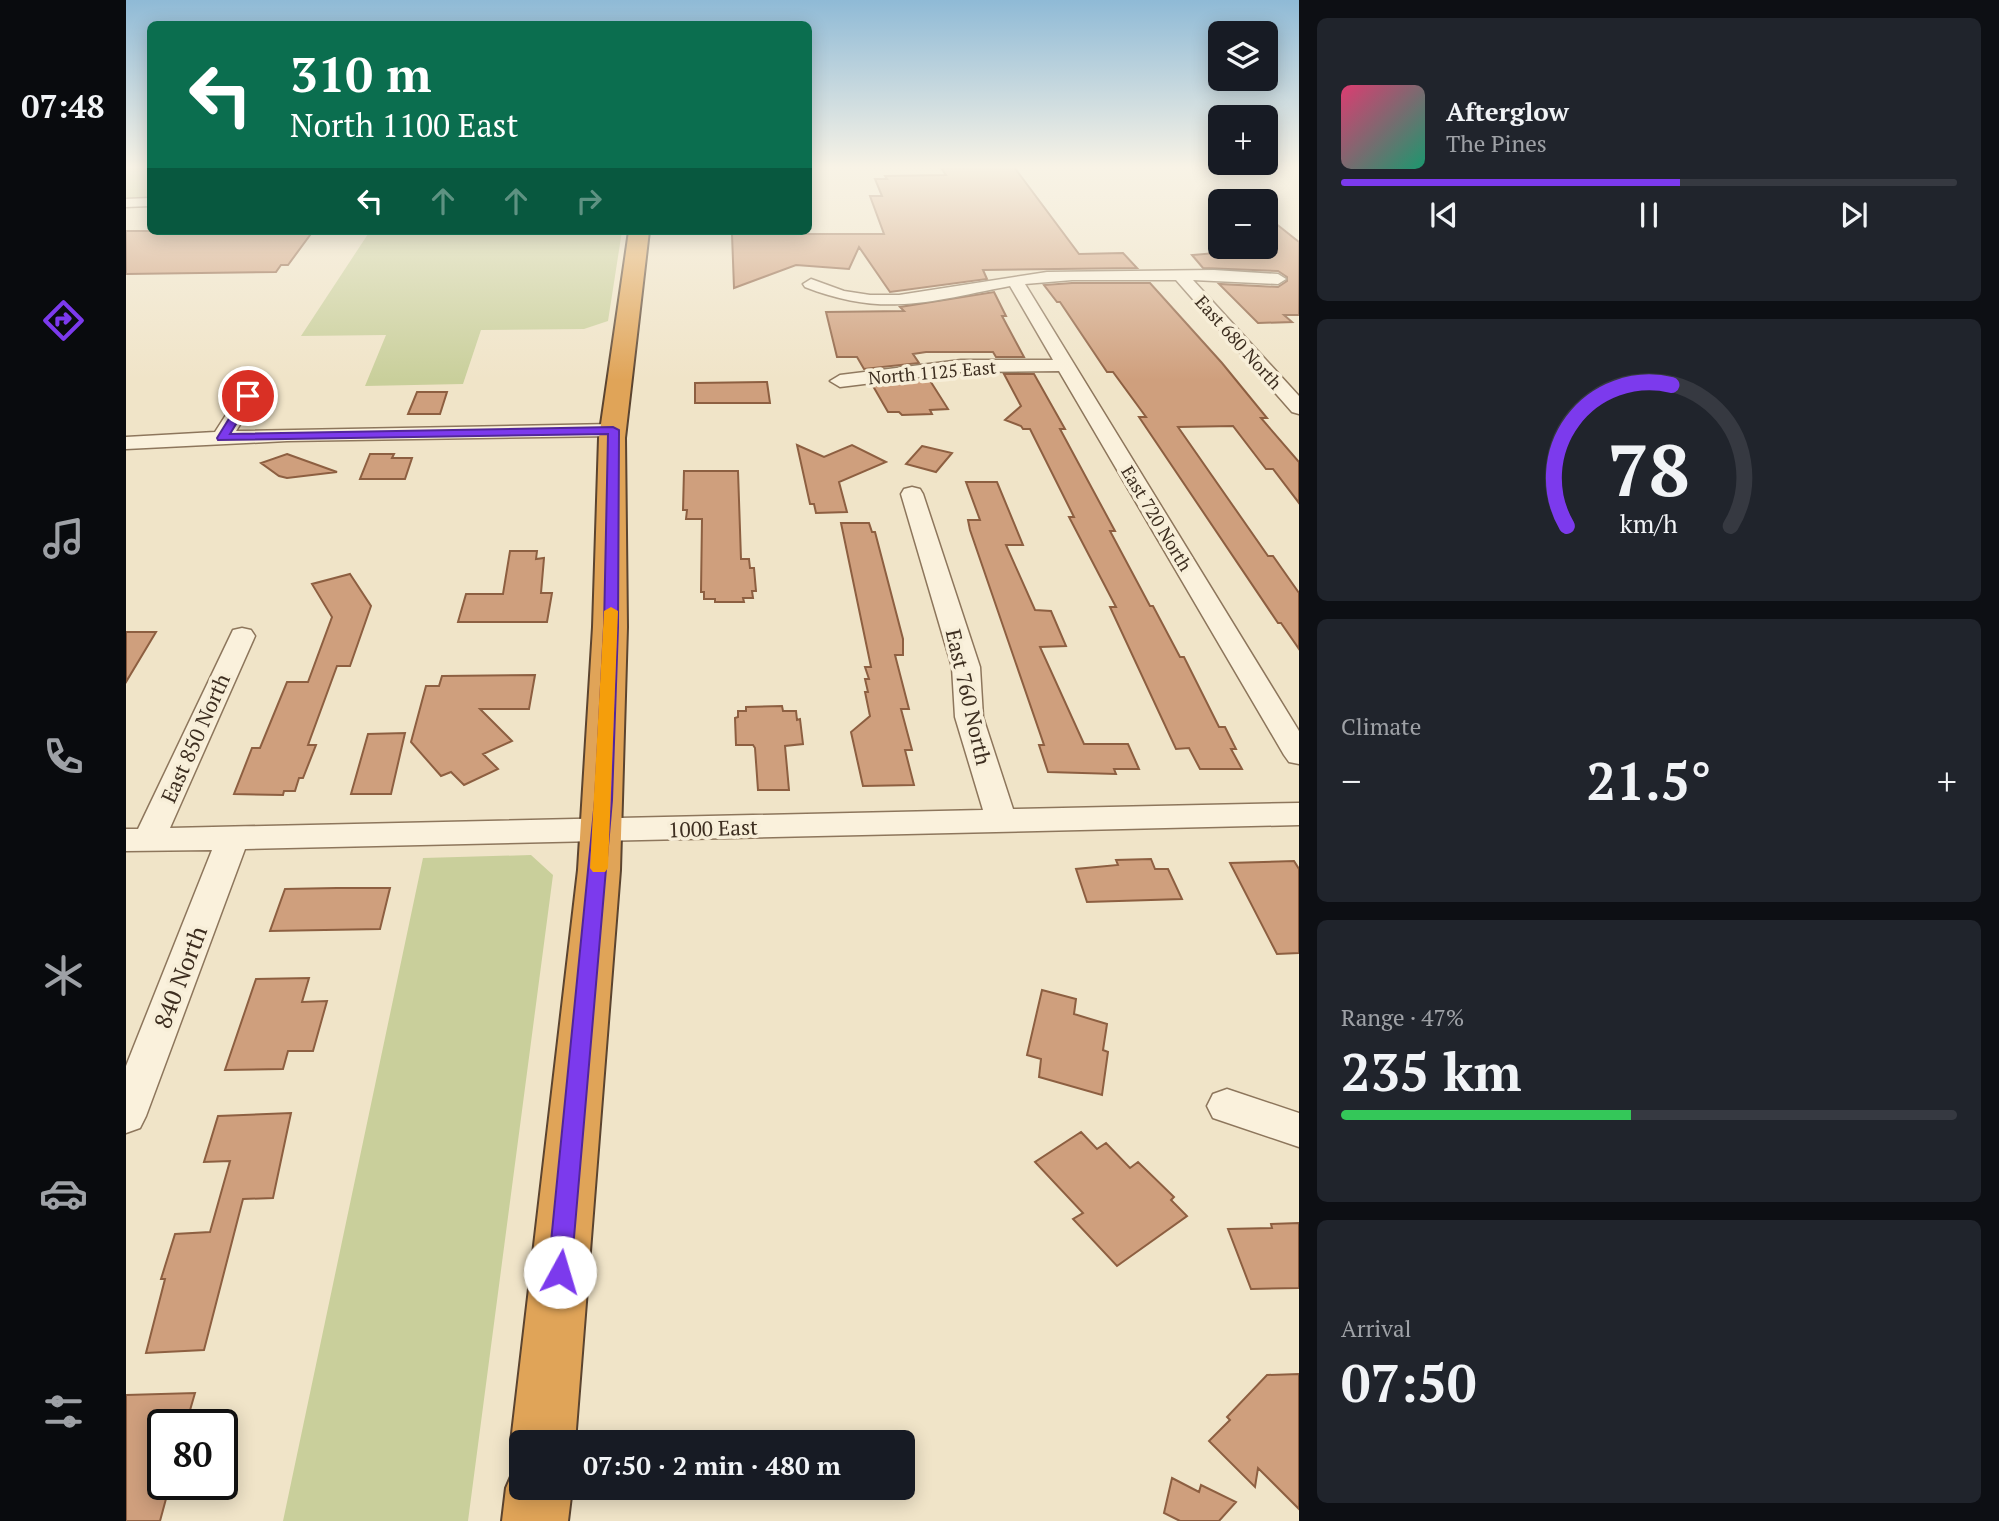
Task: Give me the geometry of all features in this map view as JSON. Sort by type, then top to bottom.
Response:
[{"type":"highway","points":[[544,1430],[601,832],[611,627],[613,430],[638,238]]},
{"type":"highway","points":[[535,1521],[538,1500]]},
{"type":"street","name":"East 680 North","points":[[1180,275],[1299,408]]},
{"type":"street","points":[[811,284],[842,297],[883,300],[940,296],[1015,281],[1063,276],[1242,275],[1278,279]]},
{"type":"street","name":"East 720 North","points":[[1015,281],[1299,755]]},
{"type":"street","name":"North 1125 East","points":[[840,381],[961,366],[1065,365]]},
{"type":"street","points":[[222,438],[256,383]]},
{"type":"street","points":[[126,443],[222,438],[613,430]]},
{"type":"street","name":"East 760 North","points":[[912,494],[966,667],[970,717],[1001,819]]},
{"type":"street","name":"East 850 North","points":[[137,840],[242,636]]},
{"type":"street","name":"1000 East","points":[[137,840],[601,832],[1001,819],[1299,814]]},
{"type":"street","name":"840 North","points":[[126,1115],[233,838]]},
{"type":"street","points":[[1227,1106],[1299,1130]]},
{"type":"green space","points":[[365,238],[621,238],[608,321],[584,329],[481,330],[463,384],[365,386],[386,335],[301,336]]},
{"type":"green space","points":[[531,855],[553,875],[468,1521],[283,1521],[423,858]]},
{"type":"building","points":[[126,238],[308,238],[288,265],[281,265],[276,272],[126,274]]},
{"type":"building","points":[[732,238],[1067,238],[1079,254],[1123,253],[1137,268],[983,270],[987,279],[890,292],[859,247],[849,269],[796,265],[734,288]]},
{"type":"building","points":[[1278,238],[1294,238],[1299,242],[1299,315],[1284,315],[1292,322],[1258,323],[1219,284],[1278,287],[1287,281],[1287,277],[1278,271],[1203,268],[1192,255],[1208,254],[1208,259],[1278,259]]},
{"type":"building","points":[[1150,283],[1222,363],[1267,418],[1261,418],[1299,462],[1299,503],[1273,469],[1266,469],[1233,426],[1178,427],[1268,556],[1273,556],[1299,593],[1299,649],[1281,623],[1278,623],[1139,417],[1146,417],[1113,372],[1107,372],[1060,302],[1057,302],[1044,285]]},
{"type":"building","points":[[994,292],[1006,316],[1002,316],[1024,357],[996,357],[993,352],[926,352],[913,354],[919,363],[864,369],[857,357],[837,357],[826,312],[904,311],[900,307]]},
{"type":"building","points":[[1004,374],[1034,374],[1065,429],[1060,429],[1115,531],[1110,531],[1150,606],[1153,606],[1180,657],[1184,657],[1219,727],[1225,727],[1236,749],[1231,749],[1242,769],[1200,769],[1189,748],[1176,749],[1110,607],[1116,607],[1069,517],[1074,517],[1030,429],[1023,429],[1005,420],[1021,406]]},
{"type":"building","points":[[929,379],[948,409],[930,410],[932,414],[902,415],[899,412],[888,412],[873,386]]},
{"type":"building","points":[[767,382],[770,403],[695,403],[695,383]]},
{"type":"building","points":[[417,392],[447,392],[440,414],[408,414]]},
{"type":"building","points":[[797,445],[824,457],[852,445],[886,462],[839,482],[847,512],[816,513],[814,504],[810,504]]},
{"type":"building","points":[[922,446],[952,453],[936,472],[906,464]]},
{"type":"building","points":[[287,454],[337,472],[287,478],[279,476],[261,463]]},
{"type":"building","points":[[370,454],[394,454],[392,458],[412,458],[405,479],[360,479]]},
{"type":"building","points":[[684,471],[738,471],[741,559],[749,559],[750,568],[754,568],[756,591],[752,591],[753,598],[743,598],[744,602],[715,602],[715,599],[704,599],[704,592],[701,592],[702,519],[686,519],[687,510],[683,510]]},
{"type":"building","points":[[966,482],[997,482],[1023,545],[1006,545],[1035,610],[1051,611],[1066,646],[1040,647],[1084,744],[1128,744],[1139,769],[1114,769],[1116,774],[1048,772],[1039,745],[1044,745],[970,530],[968,520],[980,520]]},
{"type":"building","points":[[841,523],[869,523],[872,532],[875,532],[903,639],[903,655],[895,655],[909,709],[901,709],[912,750],[905,750],[914,785],[863,786],[851,732],[870,716],[865,692],[868,692],[865,679],[869,679],[865,667],[871,667]]},
{"type":"building","points":[[510,551],[537,551],[536,559],[544,558],[541,593],[552,593],[547,622],[458,622],[466,594],[503,594]]},
{"type":"building","points":[[350,574],[371,606],[350,666],[337,666],[308,745],[316,745],[303,778],[299,778],[295,791],[284,791],[283,795],[234,794],[252,748],[260,748],[287,682],[308,682],[332,617],[312,584]]},
{"type":"building","points":[[126,632],[156,632],[126,682]]},
{"type":"building","points":[[535,675],[529,709],[480,709],[512,741],[483,754],[498,769],[464,785],[451,772],[441,776],[411,742],[426,686],[439,686],[442,676]]},
{"type":"building","points":[[782,706],[783,711],[796,711],[797,720],[800,719],[803,744],[785,746],[789,790],[758,790],[755,748],[753,745],[736,745],[735,718],[738,717],[738,711],[746,711],[746,707]]},
{"type":"building","points":[[405,733],[391,794],[351,794],[368,734]]},
{"type":"building","points":[[1151,859],[1155,869],[1168,869],[1182,899],[1087,902],[1076,869],[1118,865],[1116,860]]},
{"type":"building","points":[[1294,861],[1299,869],[1299,953],[1277,954],[1230,863]]},
{"type":"building","points":[[390,888],[380,929],[270,931],[285,889]]},
{"type":"building","points":[[309,978],[302,1002],[327,1001],[313,1051],[288,1051],[283,1069],[225,1070],[256,979]]},
{"type":"building","points":[[1042,990],[1076,999],[1074,1014],[1107,1024],[1103,1050],[1108,1052],[1102,1095],[1039,1077],[1041,1059],[1027,1055]]},
{"type":"building","points":[[291,1113],[273,1198],[243,1199],[204,1350],[146,1353],[165,1279],[161,1279],[175,1234],[210,1232],[230,1161],[204,1162],[218,1116]]},
{"type":"building","points":[[1081,1132],[1097,1149],[1106,1143],[1130,1168],[1138,1162],[1174,1197],[1171,1200],[1187,1216],[1117,1266],[1073,1219],[1083,1213],[1035,1162]]},
{"type":"building","points":[[1299,1223],[1299,1288],[1251,1289],[1228,1229],[1272,1228],[1271,1224]]},
{"type":"building","points":[[1299,1374],[1299,1509],[1258,1468],[1255,1487],[1209,1441],[1230,1420],[1227,1417],[1267,1375]]},
{"type":"building","points":[[195,1393],[190,1409],[147,1409],[147,1500],[166,1500],[160,1521],[126,1521],[126,1395]]},
{"type":"building","points":[[1172,1478],[1199,1492],[1201,1485],[1236,1502],[1219,1521],[1180,1521],[1164,1513]]},
{"type":"slow traffic","points":[[599,868],[611,611]]},
{"type":"route","points":[[248,396],[222,438],[613,430],[611,627],[604,800],[560,1272]]}]
